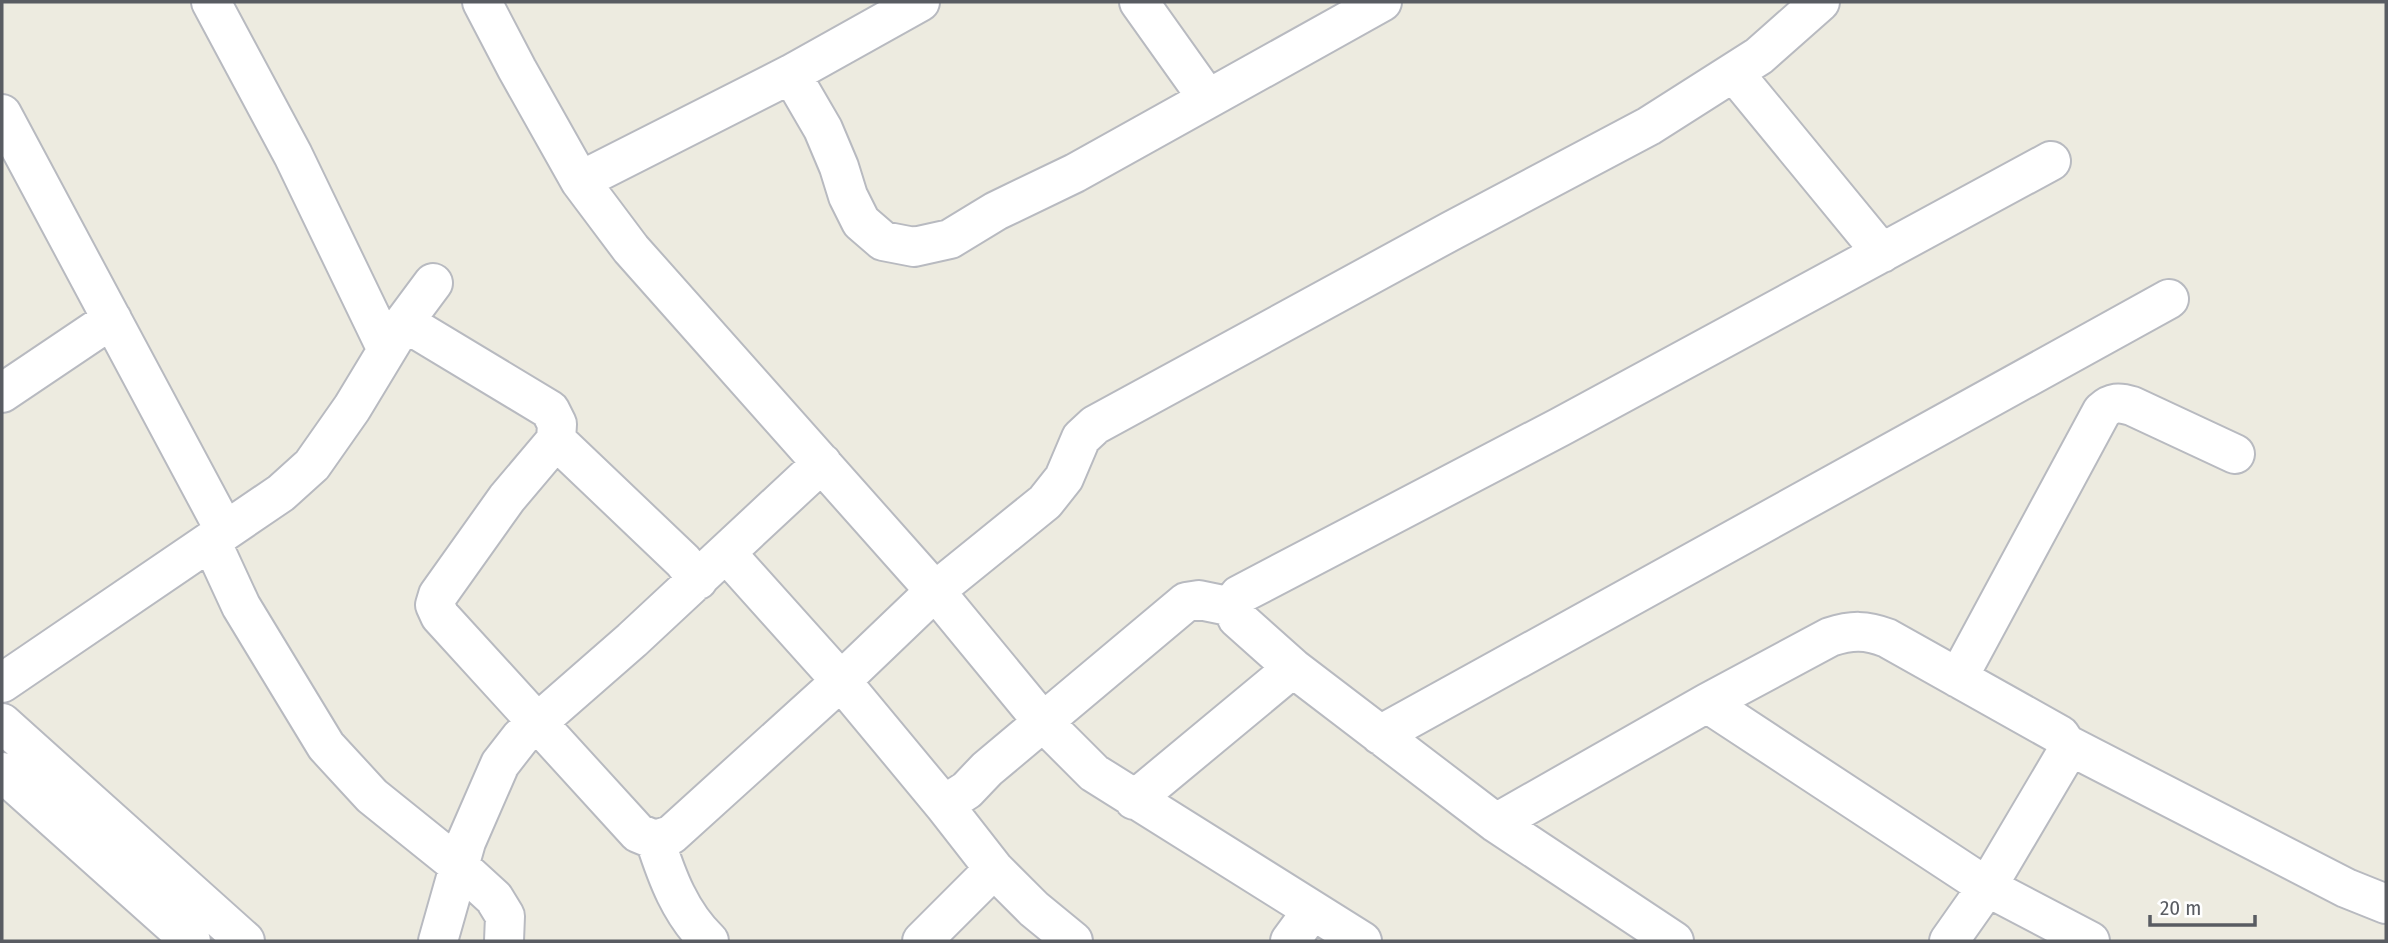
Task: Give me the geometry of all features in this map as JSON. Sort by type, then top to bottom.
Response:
[{"type":"street","points":[[211,2],[293,155],[396,336],[550,410],[557,424],[556,440],[507,498],[438,595],[435,605],[440,616],[638,833],[655,840],[671,835],[841,681],[935,591],[1045,502],[1064,478],[1081,438],[1095,425],[1649,126],[1759,57],[1820,2]]},
{"type":"street","points":[[482,2],[580,181],[631,249],[935,591],[1043,722],[1094,773],[1362,941]]},
{"type":"street","points":[[580,181],[791,74],[920,2]]},
{"type":"street","points":[[1139,2],[1208,99]]},
{"type":"street","points":[[791,74],[823,129],[848,196],[861,222],[883,241],[914,247],[950,239],[996,211],[1075,173],[1382,2]]},
{"type":"street","points":[[1734,73],[1882,253]]},
{"type":"street","points":[[2,114],[112,319],[218,536],[241,606],[326,746],[372,796],[459,866],[494,898],[505,916],[504,941]]},
{"type":"street","points":[[1674,941],[1496,823],[1293,668],[1237,618],[1233,607],[1239,595],[1560,428],[2051,161]]},
{"type":"street","points":[[2,683],[281,493],[313,465],[433,283]]},
{"type":"street","points":[[1380,735],[2169,299]]},
{"type":"street","points":[[2,393],[112,319]]},
{"type":"street","points":[[1958,678],[2102,411],[2111,404],[2132,406],[2235,454]]},
{"type":"street","points":[[556,440],[683,561],[698,580]]},
{"type":"street","points":[[438,941],[466,842],[500,764],[521,737],[727,554],[822,463]]},
{"type":"street","points":[[727,554],[841,681],[994,869],[1034,909],[1073,941]]},
{"type":"street","points":[[944,805],[967,790],[987,769],[1186,602],[1199,600],[1233,607]]},
{"type":"street","points":[[1496,823],[1707,703],[1830,637],[1849,631],[1868,631],[1887,638],[2060,734],[2066,744],[2346,888],[2386,904]]},
{"type":"street","points":[[1134,800],[1293,668]]},
{"type":"street","points":[[1707,703],[1987,887],[2090,941]]},
{"type":"street","points":[[2,723],[245,941]]},
{"type":"street","points":[[1949,941],[1987,887],[2065,755],[2066,744]]},
{"type":"street","points":[[2,772],[191,941]]},
{"type":"street","points":[[655,840],[677,901],[700,938]]},
{"type":"street","points":[[922,941],[994,869]]},
{"type":"street","points":[[1290,941],[1312,911]]}]
